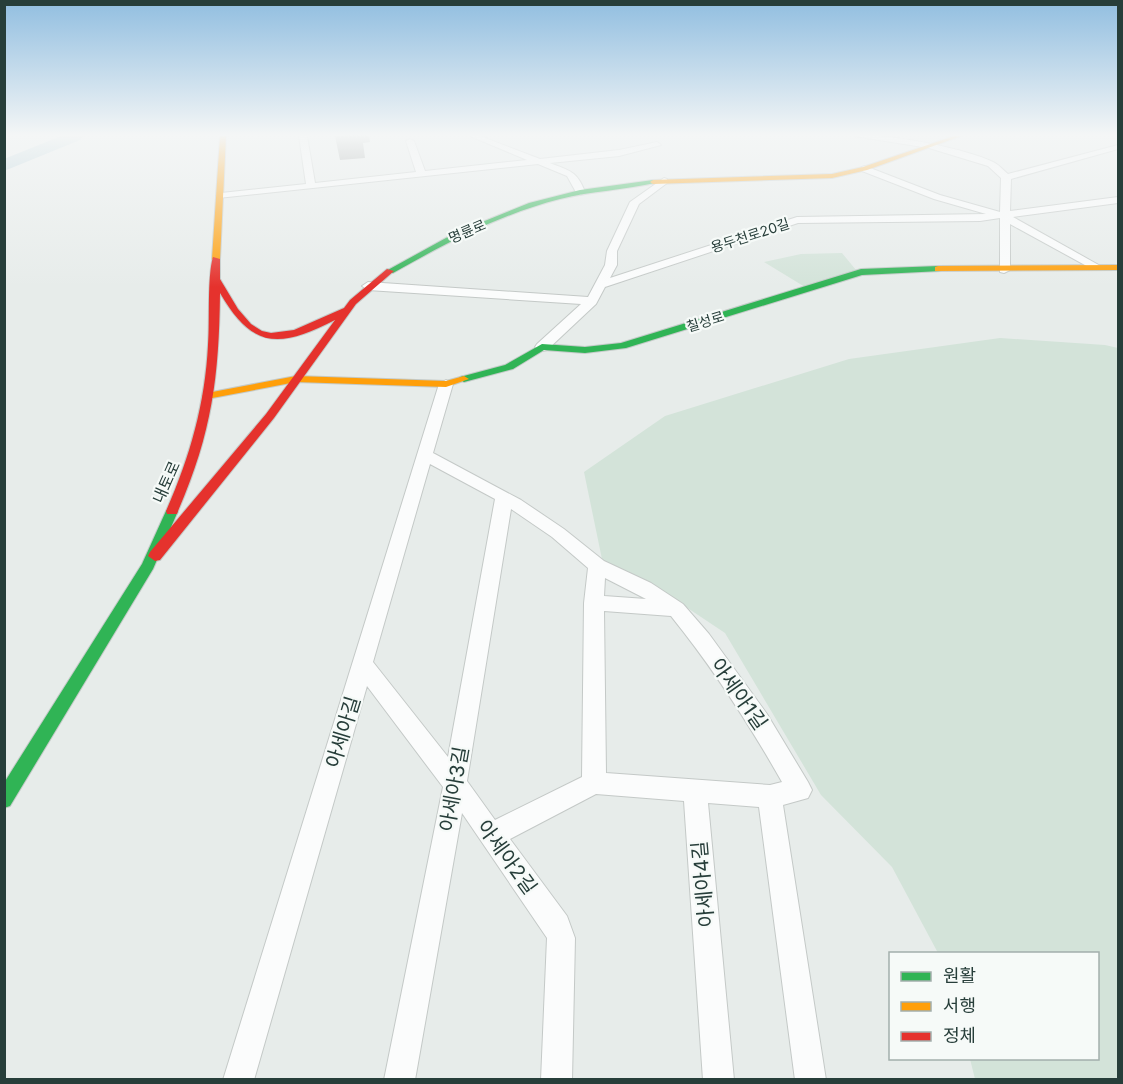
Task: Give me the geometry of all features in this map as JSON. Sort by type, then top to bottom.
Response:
[{"type":"street","name":"내토로","points":[[4,800],[148,565],[193,462],[203,426],[207,396],[221,187]]},
{"type":"street","points":[[221,196],[306,187]]},
{"type":"street","points":[[578,187],[580,192]]},
{"type":"street","name":"명륜로","points":[[148,565],[262,425],[347,310],[368,286],[398,265],[442,242],[527,207],[580,192],[621,187]]},
{"type":"street","points":[[207,396],[296,379],[446,384],[509,367],[542,347],[592,301],[603,284],[611,265],[612,251],[620,230],[635,202],[656,187]]},
{"type":"street","points":[[912,187],[1004,216],[1098,268]]},
{"type":"street","points":[[1004,270],[1006,187]]},
{"type":"street","name":"용두천로20길","points":[[603,284],[797,220],[980,218],[1119,200]]},
{"type":"street","name":"칠성로","points":[[542,347],[585,350],[622,346],[861,272],[896,269],[1119,268]]},
{"type":"street","points":[[216,280],[249,327],[263,336],[284,335],[304,329],[347,310]]},
{"type":"street","points":[[368,286],[534,299],[592,301]]},
{"type":"street","name":"아세아길","points":[[238,1080],[446,384]]},
{"type":"street","points":[[425,455],[504,498],[586,555],[597,566],[644,588],[676,609]]},
{"type":"street","name":"아세아3길","points":[[399,1080],[455,784],[504,498]]},
{"type":"street","points":[[594,783],[594,603],[597,566]]},
{"type":"street","points":[[594,603],[676,609]]},
{"type":"street","name":"아세아1길","points":[[676,609],[702,640],[759,721],[800,790],[770,796]]},
{"type":"street","name":"아세아2길","points":[[363,665],[455,784],[557,926],[561,938],[556,1080]]},
{"type":"street","points":[[491,835],[594,783],[770,796],[811,1080]]},
{"type":"street","name":"아세아4길","points":[[695,789],[719,1080]]},
{"type":"shaded area","points":[[842,253],[856,270],[805,287],[764,262],[801,254]]},
{"type":"shaded area","points":[[1000,338],[1105,345],[1118,348],[1118,1079],[975,1079],[970,1060],[1099,1060],[1099,952],[937,952],[892,867],[821,795],[725,633],[680,603],[603,564],[584,472],[665,416],[849,359]]},
{"type":"traffic: fast","points":[[390,271],[458,235],[507,214],[580,192],[617,187]]},
{"type":"traffic: fast","points":[[464,379],[509,367],[542,347],[585,350],[622,346],[861,272],[938,269]]},
{"type":"traffic: fast","points":[[4,800],[148,565],[172,511]]},
{"type":"traffic: slow","points":[[216,259],[220,187]]},
{"type":"traffic: slow","points":[[938,269],[1118,268]]},
{"type":"traffic: slow","points":[[207,396],[296,379],[446,384],[464,379]]},
{"type":"traffic: jam","points":[[172,511],[193,460],[207,408],[213,344],[216,259]]},
{"type":"traffic: jam","points":[[155,556],[270,416],[353,302],[390,271]]},
{"type":"traffic: jam","points":[[216,280],[243,321],[259,333],[271,336],[298,333],[347,310]]}]
